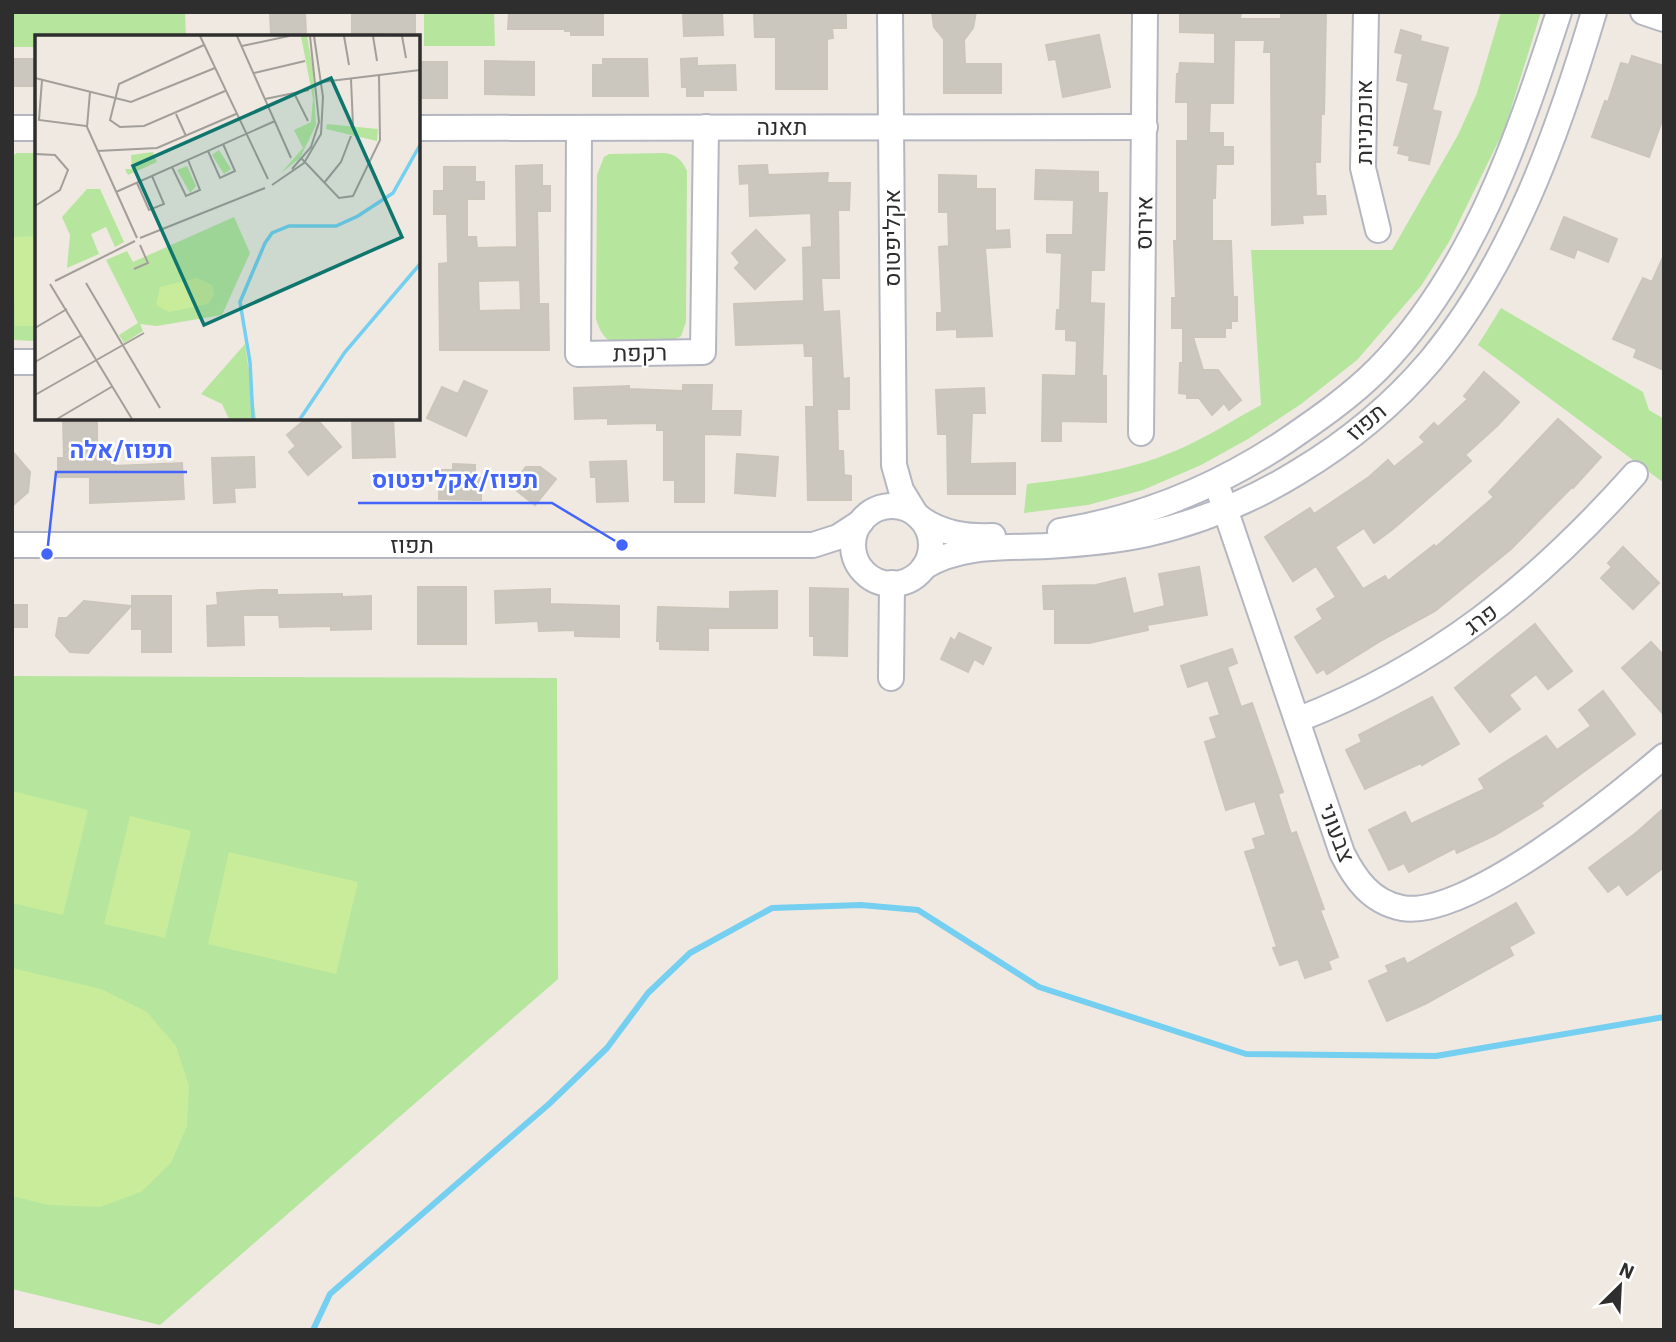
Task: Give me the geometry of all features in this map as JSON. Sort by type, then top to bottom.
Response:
[{"type":"street","name":"אקליפטוס","points":[[890,12],[894,465],[901,490],[918,516]]},
{"type":"street","name":"אירוס","points":[[1141,433],[1145,12]]},
{"type":"street","name":"אוכמניות","points":[[1366,12],[1363,168],[1378,230]]},
{"type":"street","name":"תפוז","points":[[918,516],[941,530],[969,537],[1052,532],[1132,515],[1216,482],[1262,457],[1347,397],[1378,369],[1430,305],[1470,239],[1495,188],[1559,12]]},
{"type":"street","name":"תפוז","points":[[924,567],[948,556],[981,549],[1100,542],[1185,524],[1225,510],[1297,472],[1369,423],[1424,368],[1458,324],[1482,285],[1525,201],[1561,112],[1594,12]]},
{"type":"street","points":[[1643,12],[1664,19]]},
{"type":"street","name":"רקפת","points":[[579,128],[578,354],[703,352],[706,127]]},
{"type":"street","name":"תאנה","points":[[420,128],[1145,127]]},
{"type":"street","points":[[12,128],[35,128]]},
{"type":"street","points":[[12,362],[35,362]]},
{"type":"street","name":"אקליפטוס","points":[[863,519],[884,489],[894,465]]},
{"type":"street","name":"פרג","points":[[1297,720],[1345,702],[1391,678],[1479,621],[1561,552],[1635,474]]},
{"type":"street","name":"צבעוני","points":[[1216,482],[1342,853],[1351,871],[1374,897],[1388,904],[1421,909],[1459,897],[1519,864],[1576,827],[1664,756]]},
{"type":"street","points":[[886,506],[900,507],[918,516],[931,538],[930,553],[924,567],[913,577],[891,583],[877,580],[861,567],[856,558],[854,544],[863,519],[886,506]]},
{"type":"street","name":"תפוז","points":[[12,545],[813,545],[838,537],[863,519]]},
{"type":"street","name":"תפוז","points":[[813,545],[843,555],[861,567]]},
{"type":"street","points":[[891,583],[891,678]]},
{"type":"green space","points":[[12,12],[185,12],[186,35],[35,35],[35,47],[12,47]]},
{"type":"green space","points":[[424,12],[494,12],[495,46],[424,46]]},
{"type":"green space","points":[[1501,12],[1541,12],[1505,128],[1449,242],[1421,286],[1357,360],[1301,404],[1248,439],[1201,465],[1143,490],[1088,505],[1024,513],[1027,484],[1102,473],[1157,458],[1197,441],[1261,405],[1251,250],[1392,250],[1458,135],[1477,93]]},
{"type":"green space","points":[[17,153],[35,153],[35,341],[12,340],[12,156]]},
{"type":"green space","points":[[663,153],[678,158],[687,171],[686,322],[681,336],[669,341],[638,344],[613,342],[604,336],[596,319],[597,175],[604,157],[609,154]]},
{"type":"green space","points":[[35,236],[35,326],[15,326],[13,237]]},
{"type":"green space","points":[[1501,308],[1643,392],[1649,410],[1664,419],[1664,483],[1478,345]]},
{"type":"green space","points":[[12,676],[557,678],[558,979],[160,1325],[12,1289]]},
{"type":"green space","points":[[12,791],[88,810],[63,915],[12,903]]},
{"type":"green space","points":[[130,816],[191,831],[165,938],[104,924]]},
{"type":"green space","points":[[229,852],[358,882],[336,974],[208,944]]},
{"type":"green space","points":[[12,968],[101,989],[147,1012],[176,1046],[189,1086],[187,1126],[171,1163],[141,1192],[100,1207],[48,1205],[12,1196]]},
{"type":"building","points":[[270,12],[305,12],[306,34],[271,35]]},
{"type":"building","points":[[352,12],[415,12],[415,32],[352,33]]},
{"type":"building","points":[[603,12],[603,35],[571,35],[571,31],[565,29],[508,29],[509,13]]},
{"type":"building","points":[[683,12],[722,12],[723,35],[684,36]]},
{"type":"building","points":[[846,12],[846,28],[832,28],[833,38],[827,39],[827,89],[776,89],[776,37],[755,37],[754,14]]},
{"type":"building","points":[[932,12],[976,12],[973,28],[964,40],[965,64],[1001,64],[1001,93],[944,93],[944,39],[934,27]]},
{"type":"building","points":[[1180,12],[1241,13],[1240,19],[1281,19],[1281,12],[1326,12],[1324,114],[1321,114],[1320,162],[1315,162],[1316,196],[1325,196],[1326,214],[1302,215],[1303,223],[1272,225],[1271,52],[1264,52],[1265,40],[1234,40],[1233,103],[1210,103],[1209,133],[1223,133],[1223,147],[1233,147],[1233,164],[1216,164],[1215,198],[1212,198],[1212,241],[1231,241],[1233,297],[1237,297],[1237,321],[1231,321],[1231,328],[1225,328],[1225,337],[1193,337],[1203,370],[1218,370],[1241,400],[1229,410],[1224,403],[1212,415],[1199,398],[1187,398],[1187,394],[1179,393],[1180,363],[1183,363],[1183,328],[1172,328],[1172,298],[1176,298],[1174,241],[1177,241],[1177,141],[1188,141],[1188,102],[1176,102],[1177,74],[1180,63],[1215,64],[1215,33],[1180,32]]},
{"type":"building","points":[[1401,30],[1421,36],[1420,41],[1448,48],[1432,110],[1441,112],[1429,164],[1409,160],[1410,156],[1398,153],[1400,146],[1394,145],[1409,83],[1397,80],[1403,54],[1395,52]]},
{"type":"building","points":[[1099,35],[1110,87],[1063,97],[1056,59],[1049,60],[1046,45]]},
{"type":"building","points":[[1632,56],[1664,66],[1664,115],[1649,157],[1592,137],[1605,101],[1608,102],[1621,63],[1629,65]]},
{"type":"building","points":[[697,58],[697,66],[735,65],[736,90],[703,90],[703,96],[687,96],[687,87],[682,87],[681,59]]},
{"type":"building","points":[[12,59],[35,59],[35,86],[12,86]]},
{"type":"building","points":[[603,59],[647,59],[648,96],[593,96],[593,65],[603,65]]},
{"type":"building","points":[[485,61],[534,62],[534,95],[485,94]]},
{"type":"building","points":[[420,62],[447,62],[447,98],[420,98]]},
{"type":"building","points":[[542,165],[542,186],[550,186],[550,211],[537,211],[539,304],[548,304],[549,350],[440,350],[439,264],[448,263],[447,214],[434,214],[434,191],[444,191],[444,167],[475,167],[475,182],[484,182],[484,199],[467,199],[467,237],[476,237],[477,248],[517,247],[516,166]],"holes":[[[520,280],[521,310],[479,311],[478,281]]]},
{"type":"building","points":[[767,165],[768,175],[828,173],[827,183],[850,183],[849,210],[838,210],[839,278],[821,278],[823,312],[839,311],[843,379],[849,378],[849,409],[837,409],[838,451],[843,451],[844,475],[851,476],[851,500],[808,500],[806,407],[814,407],[813,356],[805,356],[804,343],[736,345],[734,304],[804,301],[803,248],[812,247],[811,213],[750,216],[749,183],[740,184],[739,166]]},
{"type":"building","points":[[1036,170],[1098,172],[1098,193],[1107,193],[1104,270],[1091,270],[1090,303],[1104,304],[1102,376],[1106,376],[1106,422],[1061,421],[1061,441],[1042,441],[1043,375],[1076,376],[1077,341],[1066,340],[1066,329],[1056,329],[1057,310],[1060,310],[1062,253],[1047,252],[1047,235],[1073,235],[1074,200],[1035,199]]},
{"type":"building","points":[[939,175],[976,176],[976,189],[995,189],[995,231],[1009,230],[1010,247],[985,248],[992,336],[957,337],[957,329],[937,330],[937,313],[942,313],[939,247],[949,246],[948,212],[939,212]]},
{"type":"building","points":[[1564,217],[1617,239],[1608,262],[1577,249],[1574,258],[1551,249]]},
{"type":"building","points":[[756,230],[785,260],[755,289],[735,268],[740,263],[732,253]]},
{"type":"building","points":[[1664,255],[1664,370],[1634,357],[1637,349],[1613,339],[1643,278],[1652,282]]},
{"type":"building","points":[[1484,372],[1519,402],[1465,455],[1471,461],[1393,529],[1374,543],[1364,528],[1335,547],[1363,589],[1385,576],[1388,581],[1434,545],[1436,547],[1494,497],[1489,492],[1558,419],[1601,457],[1511,549],[1435,611],[1327,674],[1324,669],[1317,673],[1295,637],[1323,619],[1317,609],[1336,597],[1316,566],[1293,581],[1265,537],[1310,508],[1314,514],[1369,477],[1388,460],[1394,467],[1425,442],[1420,437],[1434,423],[1438,427],[1468,399],[1464,396]]},
{"type":"building","points":[[464,381],[487,391],[466,436],[427,418],[442,387],[458,394]]},
{"type":"building","points":[[683,385],[712,385],[711,411],[741,411],[740,435],[704,434],[704,502],[675,502],[675,480],[664,480],[664,430],[657,430],[657,423],[608,424],[608,418],[575,419],[574,388],[629,386],[629,389],[683,391]]},
{"type":"building","points":[[984,388],[985,413],[972,413],[970,464],[1015,463],[1015,494],[948,494],[947,434],[938,434],[936,390]]},
{"type":"building","points":[[63,420],[97,420],[97,458],[114,458],[114,466],[182,463],[184,499],[90,503],[90,477],[58,477],[58,458],[64,458]]},
{"type":"building","points":[[305,420],[318,420],[341,447],[308,475],[289,452],[296,446],[287,435]]},
{"type":"building","points":[[352,420],[393,420],[395,457],[353,458]]},
{"type":"building","points":[[12,451],[30,472],[28,492],[12,506]]},
{"type":"building","points":[[737,454],[778,457],[775,496],[735,493]]},
{"type":"building","points":[[254,457],[255,487],[234,488],[235,502],[214,503],[212,458]]},
{"type":"building","points":[[626,461],[628,501],[597,502],[596,477],[591,477],[590,462]]},
{"type":"building","points":[[453,464],[475,465],[475,478],[481,478],[481,500],[439,499],[440,470],[453,470]]},
{"type":"building","points":[[526,467],[540,467],[556,479],[535,505],[511,486]]},
{"type":"building","points":[[1623,547],[1659,583],[1633,609],[1601,578],[1612,567],[1608,563]]},
{"type":"building","points":[[1199,567],[1207,615],[1147,625],[1148,630],[1089,643],[1055,643],[1055,609],[1044,609],[1043,586],[1096,585],[1125,578],[1133,614],[1165,606],[1159,574]]},
{"type":"building","points":[[418,587],[466,587],[466,644],[418,644]]},
{"type":"building","points":[[810,588],[848,589],[847,656],[814,655],[814,636],[810,636]]},
{"type":"building","points":[[550,589],[550,604],[619,606],[619,637],[575,636],[575,630],[539,631],[538,621],[496,623],[495,591]]},
{"type":"building","points":[[277,590],[277,595],[371,596],[371,629],[331,630],[331,626],[280,627],[279,615],[243,615],[244,645],[208,646],[207,606],[218,605],[217,593]]},
{"type":"building","points":[[777,591],[777,628],[708,628],[708,650],[660,649],[660,641],[657,641],[658,607],[730,609],[730,592]]},
{"type":"building","points":[[132,596],[171,596],[171,652],[142,652],[142,629],[132,629]]},
{"type":"building","points":[[84,601],[131,606],[88,653],[70,652],[56,636],[59,618],[67,618]]},
{"type":"building","points":[[12,605],[27,605],[27,627],[12,627]]},
{"type":"building","points":[[1535,624],[1572,671],[1548,689],[1536,674],[1509,695],[1520,709],[1490,732],[1455,688]]},
{"type":"building","points":[[959,633],[991,648],[983,664],[974,659],[968,672],[941,659],[951,638],[955,641]]},
{"type":"building","points":[[1651,642],[1664,656],[1664,715],[1622,668]]},
{"type":"building","points":[[1232,649],[1237,663],[1227,667],[1241,707],[1252,703],[1283,792],[1278,794],[1291,834],[1296,832],[1338,957],[1328,961],[1331,969],[1305,978],[1298,959],[1280,965],[1273,948],[1277,947],[1245,852],[1256,849],[1253,839],[1266,835],[1255,801],[1226,810],[1205,742],[1217,738],[1210,718],[1220,715],[1208,680],[1188,687],[1181,666]]},
{"type":"building","points":[[1603,691],[1635,734],[1541,803],[1543,806],[1495,835],[1457,853],[1455,848],[1409,872],[1404,863],[1389,870],[1369,830],[1405,812],[1411,824],[1485,789],[1479,779],[1546,736],[1557,750],[1591,726],[1579,710]]},
{"type":"building","points":[[1432,697],[1459,744],[1422,765],[1421,763],[1365,789],[1346,750],[1362,742],[1359,735]]},
{"type":"building","points":[[1664,808],[1664,867],[1627,895],[1619,884],[1608,892],[1589,868]]},
{"type":"building","points":[[1516,903],[1534,933],[1509,947],[1513,955],[1425,1004],[1387,1021],[1369,981],[1389,972],[1386,966],[1404,958],[1407,964]]},
{"type":"waterway","points":[[313,1330],[330,1294],[549,1104],[607,1048],[648,993],[690,953],[772,908],[861,905],[918,910],[1039,987],[1246,1054],[1436,1056],[1664,1017]]},
{"type":"place","name":"תפוז/אקליפטוס","points":[[622,545]]},
{"type":"place","name":"תפוז/אלה","points":[[47,554]]}]
